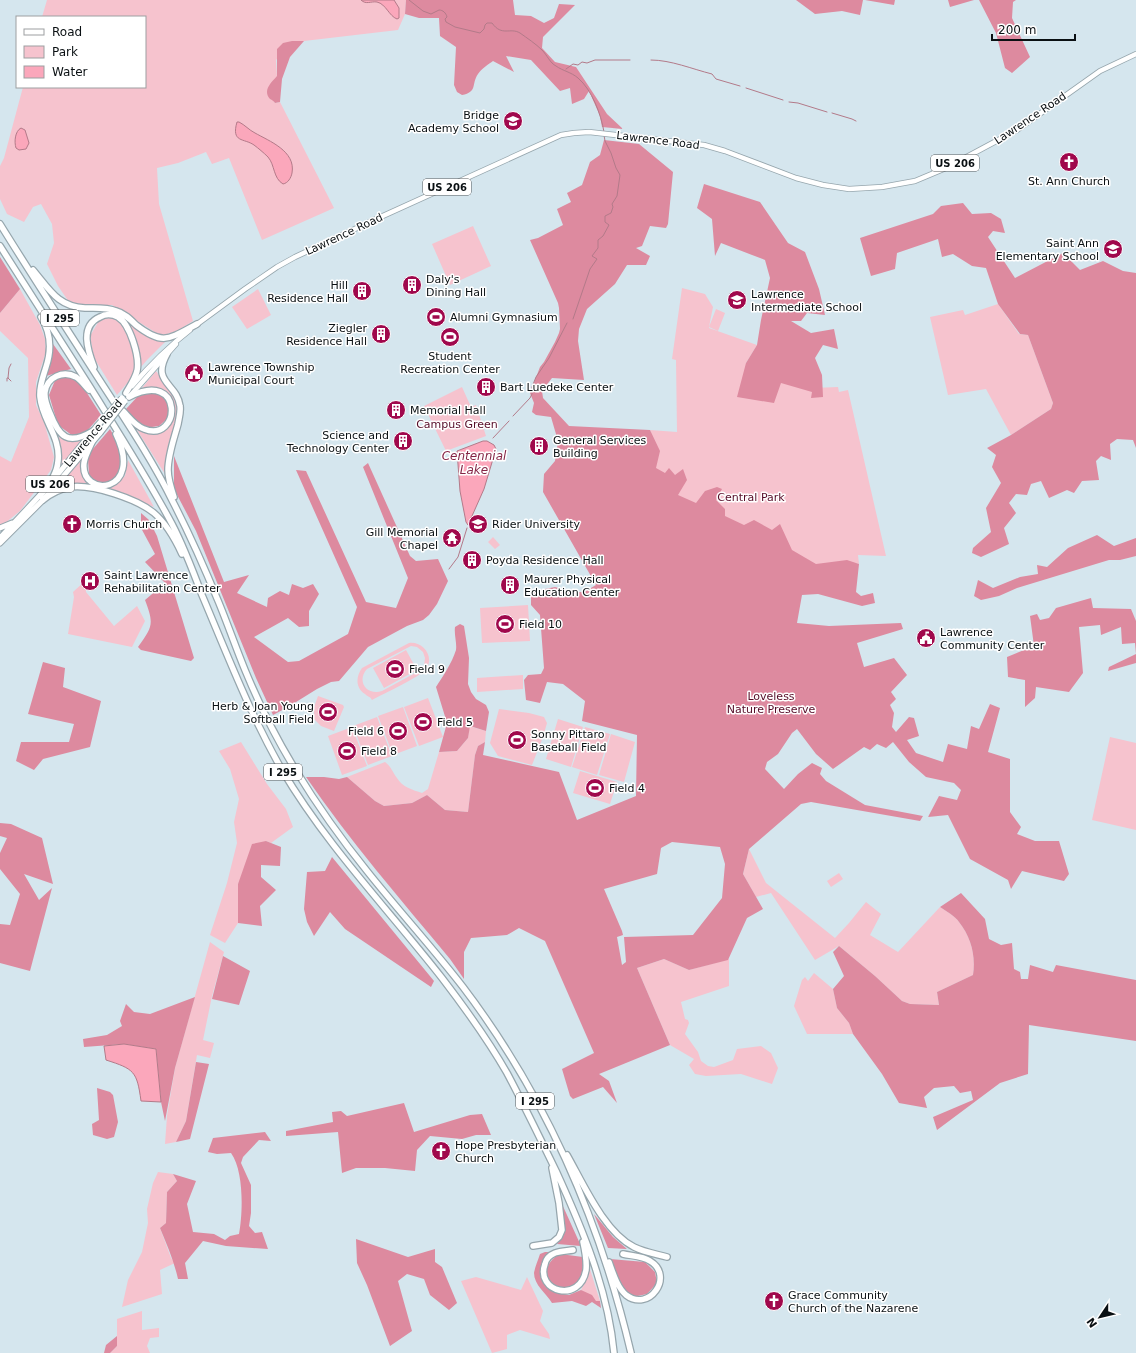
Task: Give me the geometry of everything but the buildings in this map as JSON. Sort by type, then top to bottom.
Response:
[{"type":"highway","points":[[0,220],[8,237]]},
{"type":"highway","name":"I 295","points":[[0,224],[108,392],[151,462],[177,509],[209,578],[254,692],[270,726],[293,767],[318,806],[346,844],[444,963],[477,1006],[511,1058],[549,1124],[578,1186],[592,1223],[614,1289],[631,1353]]},
{"type":"highway","points":[[13,244],[51,293],[68,305],[78,308],[108,309],[117,311],[150,335],[158,338],[174,336],[197,324]]},
{"type":"highway","name":"I 295","points":[[0,246],[140,466],[173,526],[183,546],[248,706],[260,731],[296,792],[334,846],[442,978],[474,1022],[505,1071],[552,1162],[588,1248],[603,1293],[614,1353]]},
{"type":"highway","points":[[9,261],[44,321],[50,339],[50,353],[41,380],[40,398],[44,414],[57,443],[58,460],[54,477],[41,498]]},
{"type":"highway","points":[[108,392],[91,359],[87,336],[89,328],[94,320],[101,316],[110,315],[118,318],[125,324],[131,336],[137,358],[138,367],[126,397]]},
{"type":"highway","points":[[167,354],[162,364],[161,372],[176,396],[180,408],[168,470],[177,509]]},
{"type":"highway","points":[[93,431],[82,437],[74,438],[67,437],[61,433],[54,423],[46,401],[45,393],[47,386],[51,380],[57,376],[64,374],[72,375],[80,381],[102,406]]},
{"type":"highway","points":[[114,402],[136,425],[147,430],[162,428],[170,419],[172,412],[171,404],[168,398],[161,392],[149,390],[126,397]]},
{"type":"highway","name":"Lawrence Road","points":[[0,543],[100,433],[126,397]]},
{"type":"highway","name":"Lawrence Road","points":[[0,538],[41,498],[93,431],[126,397]]},
{"type":"highway","points":[[93,440],[84,460],[85,475],[90,481],[97,485],[105,486],[112,484],[118,480],[122,473],[124,460],[121,444],[112,428],[109,418]]},
{"type":"highway","points":[[41,498],[66,488],[85,487],[126,498],[141,504],[154,514],[170,531],[199,586]]},
{"type":"highway","points":[[0,528],[15,522]]},
{"type":"highway","points":[[549,1124],[556,1133],[593,1200],[612,1228],[622,1239],[634,1247],[667,1257]]},
{"type":"highway","points":[[533,1246],[552,1243],[557,1239],[562,1230],[552,1162]]},
{"type":"highway","points":[[572,1207],[585,1254],[586,1271],[581,1283],[576,1288],[568,1291],[556,1290],[545,1279],[544,1272],[546,1262],[550,1256],[556,1253],[573,1250]]},
{"type":"highway","points":[[592,1223],[618,1283],[624,1292],[636,1299],[643,1299],[651,1296],[660,1284],[658,1268],[646,1258],[623,1254]]},
{"type":"main road","name":"Lawrence Road","points":[[126,397],[148,367],[172,344],[197,324],[272,271],[302,254],[552,139],[574,133],[588,132],[704,145],[725,151],[796,178],[823,185],[849,189],[882,188],[915,180],[946,168],[1017,130],[1100,71],[1136,54]]},
{"type":"main road","name":"Lawrence Road","points":[[126,397],[188,331]]},
{"type":"green space","points":[[47,0],[406,0],[405,14],[398,30],[304,41],[292,41],[276,60],[277,76],[273,100],[275,103],[280,102],[334,208],[262,240],[229,158],[212,164],[206,152],[178,163],[157,168],[159,204],[193,321],[177,331],[161,336],[112,305],[86,305],[69,302],[58,286],[47,264],[54,243],[52,224],[41,204],[33,207],[24,222],[7,214],[0,199],[0,166],[4,158],[23,88],[146,88],[146,16],[42,16]]},
{"type":"green space","points":[[406,0],[513,0],[515,15],[531,16],[544,23],[554,18],[559,4],[575,5],[543,37],[542,48],[555,62],[576,67],[607,114],[623,129],[602,127],[600,116],[589,91],[584,99],[572,104],[570,88],[560,91],[531,60],[506,56],[514,72],[493,61],[479,72],[472,90],[467,94],[462,95],[457,92],[454,85],[456,47],[440,36],[439,18],[419,18],[405,14]]},
{"type":"green space","points":[[796,0],[863,0],[860,15],[842,11],[815,14]]},
{"type":"green space","points":[[865,0],[895,0],[894,5]]},
{"type":"green space","points":[[948,0],[974,0],[950,7]]},
{"type":"green space","points":[[979,0],[1016,0],[1013,2],[1012,18],[1030,57],[1012,73],[1005,68],[996,33]]},
{"type":"green space","points":[[304,41],[290,57],[282,79],[280,102],[275,103],[268,96],[267,89],[277,76],[277,49],[283,43]]},
{"type":"green space","name":"Loveless Nature Preserve","points":[[604,140],[639,144],[673,172],[668,224],[666,228],[650,226],[642,246],[636,248],[650,256],[646,265],[627,265],[615,284],[587,309],[579,329],[578,341],[584,380],[552,378],[542,391],[543,398],[569,426],[650,430],[660,451],[656,468],[665,473],[669,468],[675,475],[683,469],[687,480],[678,495],[696,503],[705,491],[717,487],[722,489],[716,500],[725,509],[725,516],[744,525],[754,520],[772,530],[780,524],[792,550],[816,564],[847,560],[859,564],[856,592],[861,596],[873,593],[875,603],[862,606],[818,594],[802,595],[797,623],[829,626],[901,623],[903,629],[857,643],[864,667],[894,658],[907,675],[891,692],[896,699],[890,705],[894,713],[892,727],[896,732],[909,717],[914,718],[919,736],[907,740],[916,753],[943,762],[948,744],[967,749],[971,726],[979,729],[990,704],[1000,708],[988,752],[1010,759],[1010,812],[1021,827],[1017,834],[1035,841],[1059,841],[1069,874],[1064,881],[1022,871],[1011,889],[1008,880],[970,859],[948,815],[928,817],[939,796],[957,800],[961,790],[954,783],[926,777],[909,762],[893,742],[886,748],[877,744],[870,750],[864,747],[833,769],[816,754],[797,729],[792,733],[778,754],[767,762],[765,769],[784,789],[798,774],[812,763],[822,768],[820,774],[826,781],[865,805],[923,816],[920,821],[811,802],[801,804],[749,849],[743,874],[763,909],[747,918],[728,960],[689,970],[664,959],[637,968],[670,1045],[599,1074],[609,1081],[617,1103],[603,1087],[573,1099],[570,1096],[562,1069],[594,1053],[545,941],[519,928],[507,935],[471,938],[464,952],[464,979],[450,959],[358,847],[306,777],[339,779],[347,777],[375,801],[384,806],[412,803],[427,795],[445,810],[468,812],[475,755],[478,746],[485,742],[483,755],[559,772],[577,820],[636,796],[637,735],[582,721],[585,701],[563,684],[547,682],[540,703],[526,700],[524,680],[528,675],[541,674],[544,668],[540,615],[531,605],[531,594],[535,591],[555,587],[572,592],[584,592],[596,585],[543,492],[544,474],[555,461],[558,441],[551,417],[536,415],[532,412],[534,403],[530,393],[540,367],[559,333],[559,308],[530,240],[538,238],[563,225],[557,209],[571,202],[567,193],[582,185],[590,162],[600,155]],"holes":[[[672,842],[720,847],[725,864],[722,898],[693,935],[624,937],[626,962],[622,965],[617,937],[623,935],[604,889],[657,874],[661,848]]]},
{"type":"green space","points":[[704,184],[760,202],[788,243],[805,252],[819,289],[825,315],[807,313],[801,321],[791,321],[811,333],[834,329],[838,349],[823,345],[815,358],[822,375],[823,397],[811,398],[812,392],[781,383],[774,403],[737,397],[746,363],[757,345],[770,278],[765,260],[721,243],[715,256],[712,219],[697,208]]},
{"type":"green space","points":[[963,203],[972,214],[991,213],[1001,219],[1005,233],[993,231],[988,237],[1015,278],[1063,253],[1080,270],[1103,261],[1123,271],[1136,273],[1136,448],[1133,440],[1117,439],[1110,444],[1111,460],[1101,456],[1096,461],[1099,480],[1082,481],[1074,493],[1067,490],[1049,498],[1041,481],[1031,484],[1027,495],[1016,494],[1009,503],[1016,513],[1004,528],[1009,544],[981,557],[972,553],[973,548],[991,532],[986,508],[1001,483],[992,467],[996,455],[987,448],[1011,435],[1051,409],[1053,403],[1028,335],[1020,334],[998,304],[986,268],[972,266],[953,254],[942,257],[938,239],[897,253],[895,269],[871,276],[860,238],[933,214],[941,206]]},
{"type":"green space","points":[[473,226],[491,266],[450,285],[432,244]]},
{"type":"green space","points":[[0,257],[20,289],[0,313]]},
{"type":"green space","name":"Central Park","points":[[682,288],[705,294],[713,307],[709,328],[757,345],[746,363],[779,382],[813,388],[838,387],[839,392],[848,390],[886,556],[858,555],[859,564],[856,563],[793,583],[787,612],[591,430],[651,432],[650,430],[677,432],[676,360],[672,359]]},
{"type":"green space","points":[[20,289],[40,325],[45,339],[46,352],[36,382],[36,405],[44,422],[54,457],[51,470],[20,511],[4,524],[0,524],[0,456],[11,462],[29,417],[28,358],[0,331],[0,313]]},
{"type":"green space","points":[[258,289],[271,315],[247,329],[232,307]]},
{"type":"green space","points":[[998,304],[1019,334],[1028,335],[1053,403],[1051,409],[1011,435],[986,389],[948,395],[930,317],[963,310],[965,315]]},
{"type":"green space","points":[[716,309],[725,313],[718,331],[709,327]]},
{"type":"green space","points":[[110,318],[132,323],[167,340],[147,360],[117,395],[94,358],[90,336],[100,319]]},
{"type":"green space","points":[[53,344],[71,369],[46,376],[50,362]]},
{"type":"green space","points":[[156,371],[176,400],[178,410],[170,443],[165,474],[137,430],[154,434],[167,429],[174,416],[173,405],[166,392],[157,389],[142,388]]},
{"type":"green space","points":[[73,377],[78,379],[101,415],[87,431],[73,436],[58,425],[49,395],[56,378]]},
{"type":"green space","name":"Campus Green","points":[[462,387],[471,407],[476,405],[486,436],[446,451],[424,406]]},
{"type":"green space","points":[[159,393],[170,405],[168,418],[159,426],[145,428],[133,417],[132,418],[126,409],[139,395]]},
{"type":"green space","points":[[110,429],[121,448],[122,469],[110,484],[99,484],[89,475],[88,459],[86,457]]},
{"type":"green space","points":[[59,437],[72,442],[83,440],[59,470],[62,456],[58,441]]},
{"type":"green space","points":[[174,456],[224,582],[249,575],[237,593],[267,607],[268,598],[280,591],[289,595],[292,584],[303,588],[313,584],[319,594],[309,611],[309,626],[299,627],[288,618],[254,637],[288,662],[299,661],[348,634],[357,607],[296,470],[306,471],[366,602],[396,608],[408,578],[363,467],[368,463],[410,556],[416,561],[438,559],[448,581],[437,604],[429,615],[423,620],[407,626],[368,647],[339,681],[331,682],[317,689],[273,715],[256,678],[196,531],[174,489]]},
{"type":"green space","points":[[82,457],[84,477],[93,487],[57,489]]},
{"type":"green space","points":[[128,460],[154,507],[110,489],[125,476]]},
{"type":"green space","points":[[141,513],[149,520],[157,536],[194,658],[191,661],[141,650],[138,647],[147,634],[151,620],[145,600],[165,583],[145,562],[155,554],[141,528]]},
{"type":"green space","points":[[1097,535],[1114,546],[1136,538],[1136,556],[1120,560],[1109,560],[1017,588],[999,596],[981,600],[974,596],[978,580],[993,588],[1020,577],[1038,574],[1037,565],[1047,567],[1068,548]]},
{"type":"green space","points":[[493,537],[500,545],[495,549],[488,542]]},
{"type":"green space","points":[[85,581],[86,592],[114,626],[137,606],[145,621],[132,647],[68,634],[74,597],[73,592]]},
{"type":"green space","points":[[1091,598],[1093,608],[1131,609],[1136,621],[1136,654],[1135,643],[1122,644],[1121,627],[1101,635],[1100,625],[1079,627],[1083,673],[1069,692],[1036,687],[1035,698],[1025,707],[1025,680],[1008,677],[1007,657],[1034,646],[1030,616],[1037,614],[1040,620],[1049,618],[1056,608]]},
{"type":"green space","name":"Field 10","points":[[528,605],[530,641],[482,643],[480,608]]},
{"type":"green space","points":[[460,624],[464,626],[469,658],[468,684],[476,699],[486,705],[489,712],[486,731],[470,726],[468,738],[457,751],[439,752],[447,723],[436,687],[456,650],[455,627]]},
{"type":"green space","points":[[409,643],[414,643],[423,647],[429,660],[426,669],[422,672],[409,681],[372,700],[359,689],[358,678],[362,668]],"holes":[[[411,646],[417,647],[423,652],[425,658],[424,666],[419,671],[382,691],[372,691],[365,686],[363,683],[363,678],[367,669]]]},
{"type":"green space","name":"Field 9","points":[[406,650],[417,670],[384,688],[373,668]]},
{"type":"green space","points":[[1136,654],[1136,663],[1108,671],[1109,667]]},
{"type":"green space","points":[[43,662],[65,668],[63,687],[101,701],[90,747],[43,759],[34,770],[16,761],[21,742],[69,742],[74,724],[28,714]]},
{"type":"green space","points":[[523,675],[523,689],[477,692],[477,678]]},
{"type":"green space","name":"Herb & Joan Young Softball Field","points":[[318,696],[343,705],[344,707],[334,731],[321,726],[314,719],[314,707]]},
{"type":"green space","name":"Field 5","points":[[428,698],[443,737],[419,746],[404,707]]},
{"type":"green space","name":"Field 6","points":[[403,707],[417,746],[393,755],[378,716]]},
{"type":"green space","name":"Sonny Pittaro Baseball Field","points":[[499,709],[529,713],[544,717],[547,723],[532,765],[498,756],[490,743]]},
{"type":"green space","points":[[377,717],[392,756],[368,765],[353,726]]},
{"type":"green space","points":[[558,719],[583,727],[571,767],[546,759]]},
{"type":"green space","points":[[469,726],[486,731],[485,742],[478,746],[475,755],[468,812],[445,810],[427,795],[412,803],[384,806],[375,801],[347,777],[385,762],[389,765],[402,784],[422,793],[428,789],[439,752],[457,751],[468,738]]},
{"type":"green space","name":"Field 8","points":[[352,727],[367,766],[342,775],[328,736]]},
{"type":"green space","points":[[585,727],[610,734],[597,775],[572,767]]},
{"type":"green space","points":[[611,734],[635,742],[624,782],[599,775]]},
{"type":"green space","points":[[1110,737],[1136,743],[1136,830],[1092,820]]},
{"type":"green space","points":[[241,742],[267,784],[286,809],[293,827],[271,843],[266,841],[238,884],[238,923],[225,943],[210,935],[227,883],[237,843],[234,822],[239,799],[230,769],[219,751]]},
{"type":"green space","name":"Field 4","points":[[580,771],[617,782],[610,804],[573,793]]},
{"type":"green space","points":[[0,823],[11,824],[42,838],[53,884],[24,874],[39,900],[52,888],[30,971],[0,963],[0,924],[10,925],[20,894],[0,869],[0,853],[7,838],[0,836]]},
{"type":"green space","points":[[266,841],[281,847],[280,866],[261,865],[261,877],[276,890],[260,906],[262,926],[238,923],[238,884],[252,844]]},
{"type":"green space","points":[[749,849],[766,883],[835,938],[866,902],[881,914],[870,935],[898,952],[940,907],[957,920],[967,934],[972,947],[974,961],[973,975],[937,992],[939,1005],[910,1004],[902,1001],[839,946],[815,960],[771,893],[756,897],[743,874]]},
{"type":"green space","points":[[332,857],[434,981],[431,987],[345,929],[330,912],[314,936],[307,922],[304,909],[307,872],[325,871]]},
{"type":"green space","points":[[839,873],[843,879],[831,887],[827,881]]},
{"type":"green space","points":[[961,893],[985,919],[989,939],[1001,945],[1012,943],[1014,969],[1020,972],[1021,979],[1028,979],[1030,965],[1053,972],[1056,965],[1136,980],[1136,1041],[1029,1025],[1028,1074],[1000,1083],[937,1130],[933,1117],[973,1100],[971,1091],[960,1093],[954,1086],[934,1088],[924,1097],[927,1108],[899,1103],[882,1074],[853,1034],[849,1023],[837,1008],[833,989],[844,976],[833,952],[839,946],[902,1001],[910,1004],[939,1005],[937,992],[973,975],[974,961],[972,947],[967,934],[957,920],[940,907]]},
{"type":"green space","points":[[210,942],[224,952],[212,996],[203,1040],[214,1043],[210,1058],[197,1055],[186,1121],[176,1142],[165,1144],[167,1116],[175,1068]]},
{"type":"green space","points":[[223,956],[250,971],[239,1005],[212,999]]},
{"type":"green space","points":[[664,959],[689,970],[729,959],[729,986],[681,1002],[685,1019],[688,1020],[689,1023],[685,1034],[698,1052],[701,1061],[708,1066],[714,1067],[733,1060],[737,1049],[761,1046],[771,1053],[778,1068],[772,1084],[741,1074],[706,1076],[695,1074],[689,1065],[694,1059],[670,1045],[637,968]]},
{"type":"green space","points":[[814,973],[833,989],[837,1008],[849,1023],[853,1034],[807,1034],[794,1006],[802,980],[805,977],[808,981]]},
{"type":"green space","points":[[195,997],[175,1068],[165,1121],[161,1102],[156,1049],[124,1044],[84,1047],[83,1039],[107,1035],[122,1026],[120,1021],[126,1004],[134,1012],[150,1014]]},
{"type":"green space","points":[[196,1062],[209,1064],[190,1139],[176,1142],[186,1121]]},
{"type":"green space","points":[[97,1088],[110,1092],[113,1095],[118,1122],[114,1137],[107,1139],[93,1135],[92,1124],[99,1120]]},
{"type":"green space","points":[[404,1103],[414,1132],[470,1115],[482,1114],[491,1135],[476,1135],[462,1139],[430,1136],[417,1150],[415,1171],[385,1168],[356,1168],[342,1173],[338,1132],[286,1136],[286,1131],[333,1122],[332,1112],[341,1111],[347,1116]]},
{"type":"green space","points":[[265,1132],[271,1141],[259,1140],[243,1157],[241,1163],[251,1185],[251,1213],[249,1226],[255,1233],[262,1232],[268,1249],[226,1246],[203,1241],[185,1263],[188,1279],[178,1279],[160,1228],[166,1223],[167,1192],[177,1181],[173,1174],[196,1181],[187,1204],[193,1232],[214,1234],[225,1240],[230,1236],[239,1234],[242,1204],[240,1181],[235,1161],[231,1153],[217,1154],[208,1152],[213,1138]]},
{"type":"green space","points":[[158,1172],[173,1174],[177,1181],[167,1192],[166,1223],[160,1228],[171,1258],[175,1263],[160,1270],[162,1294],[122,1307],[128,1280],[142,1252],[148,1223],[147,1209],[153,1183]]},
{"type":"green space","points":[[562,1204],[581,1246],[557,1244],[563,1235],[564,1230]]},
{"type":"green space","points":[[594,1214],[613,1237],[627,1249],[608,1248]]},
{"type":"green space","points":[[356,1239],[408,1257],[435,1249],[435,1262],[442,1267],[457,1303],[449,1310],[430,1295],[424,1279],[407,1274],[398,1281],[412,1331],[390,1346],[357,1263]]},
{"type":"green space","points":[[545,1252],[553,1252],[542,1272],[544,1283],[550,1290],[569,1295],[581,1290],[592,1295],[596,1301],[600,1301],[601,1308],[592,1302],[586,1306],[572,1301],[552,1303],[538,1285],[534,1273],[540,1254]]},
{"type":"green space","points":[[560,1254],[583,1257],[582,1275],[571,1289],[561,1289],[555,1287],[550,1284],[547,1279],[546,1275],[548,1265]]},
{"type":"green space","points":[[610,1259],[645,1262],[655,1272],[657,1283],[647,1294],[633,1297],[621,1285]]},
{"type":"green space","points":[[589,1266],[600,1301],[596,1301],[581,1290],[586,1280]]},
{"type":"green space","points":[[476,1277],[521,1290],[527,1277],[543,1311],[540,1321],[549,1334],[550,1339],[520,1330],[507,1335],[507,1349],[492,1353],[461,1281]]},
{"type":"green space","points":[[142,1311],[142,1330],[159,1328],[159,1337],[150,1338],[147,1346],[150,1353],[110,1353],[117,1346],[117,1319]]},
{"type":"green space","points":[[117,1336],[117,1346],[110,1353],[104,1353],[106,1345]]},
{"type":"water","points":[[361,0],[394,0],[399,8],[399,18],[397,19],[394,17],[380,3],[365,2]]},
{"type":"water","points":[[237,122],[274,143],[286,153],[292,165],[292,175],[288,181],[283,184],[277,178],[270,160],[263,152],[254,145],[237,137]]},
{"type":"water","points":[[21,128],[25,130],[29,143],[26,149],[19,150],[16,148],[15,140],[17,132]]},
{"type":"water","name":"Centennial Lake","points":[[483,441],[487,441],[494,445],[496,449],[484,489],[468,525],[466,522],[460,491],[457,451]]},
{"type":"water","points":[[124,1044],[156,1049],[161,1102],[141,1101],[136,1077],[123,1066],[106,1060],[104,1046]]},
{"type":"waterway","points":[[409,0],[423,11],[431,14],[439,10],[443,11],[447,17],[445,19],[446,22],[455,27],[480,33],[487,23],[492,23],[499,30],[516,31],[520,33],[540,48],[554,65],[575,76],[583,83],[592,96],[601,118],[604,132]]},
{"type":"waterway","points":[[566,69],[573,64],[578,65],[582,62],[587,63],[595,60],[630,60]]},
{"type":"waterway","points":[[651,60],[674,63],[712,74],[716,79],[740,86]]},
{"type":"waterway","points":[[746,88],[783,100]]},
{"type":"waterway","points":[[789,102],[798,103],[827,112]]},
{"type":"waterway","points":[[832,113],[856,121]]},
{"type":"waterway","points":[[573,319],[590,269],[597,259],[592,256],[598,248],[598,240],[603,236],[609,225],[605,222],[605,216],[611,213],[613,207],[612,204],[617,196],[620,175],[605,141],[604,135]]},
{"type":"waterway","points":[[513,416],[530,398],[536,377],[549,358],[567,323]]},
{"type":"waterway","points":[[11,364],[8,378],[11,381]]},
{"type":"waterway","points":[[493,438],[509,421]]},
{"type":"waterway","points":[[449,569],[458,557],[467,528]]},
{"type":"place","name":"Bridge Academy School","points":[[513,121]]},
{"type":"place","name":"St. Ann Church","points":[[1069,162]]},
{"type":"place","name":"Saint Ann Elementary School","points":[[1113,249]]},
{"type":"place","name":"Daly's Dining Hall","points":[[412,285]]},
{"type":"place","name":"Hill Residence Hall","points":[[362,291]]},
{"type":"place","name":"Lawrence Intermediate School","points":[[737,300]]},
{"type":"place","name":"Alumni Gymnasium","points":[[436,317]]},
{"type":"place","name":"Ziegler Residence Hall","points":[[381,334]]},
{"type":"place","name":"Student Recreation Center","points":[[450,337]]},
{"type":"place","name":"Lawrence Township Municipal Court","points":[[194,373]]},
{"type":"place","name":"Bart Luedeke Center","points":[[486,387]]},
{"type":"place","name":"Memorial Hall","points":[[396,410]]},
{"type":"place","name":"Science and Technology Center","points":[[403,441]]},
{"type":"place","name":"General Services Building","points":[[539,446]]},
{"type":"place","name":"Morris Church","points":[[72,524]]},
{"type":"place","name":"Rider University","points":[[478,524]]},
{"type":"place","name":"Gill Memorial Chapel","points":[[452,538]]},
{"type":"place","name":"Poyda Residence Hall","points":[[472,560]]},
{"type":"place","name":"Saint Lawrence Rehabilitation Center","points":[[90,581]]},
{"type":"place","name":"Maurer Physical Education Center","points":[[510,585]]},
{"type":"place","name":"Field 10","points":[[505,624]]},
{"type":"place","name":"Lawrence Community Center","points":[[926,638]]},
{"type":"place","name":"Field 9","points":[[395,669]]},
{"type":"place","name":"Herb & Joan Young Softball Field","points":[[328,712]]},
{"type":"place","name":"Field 5","points":[[423,722]]},
{"type":"place","name":"Field 6","points":[[398,731]]},
{"type":"place","name":"Sonny Pittaro Baseball Field","points":[[517,740]]},
{"type":"place","name":"Field 8","points":[[347,751]]},
{"type":"place","name":"Field 4","points":[[595,788]]},
{"type":"place","name":"Hope Presbyterian Church","points":[[441,1151]]},
{"type":"place","name":"Grace Community Church of the Nazarene","points":[[774,1301]]}]
